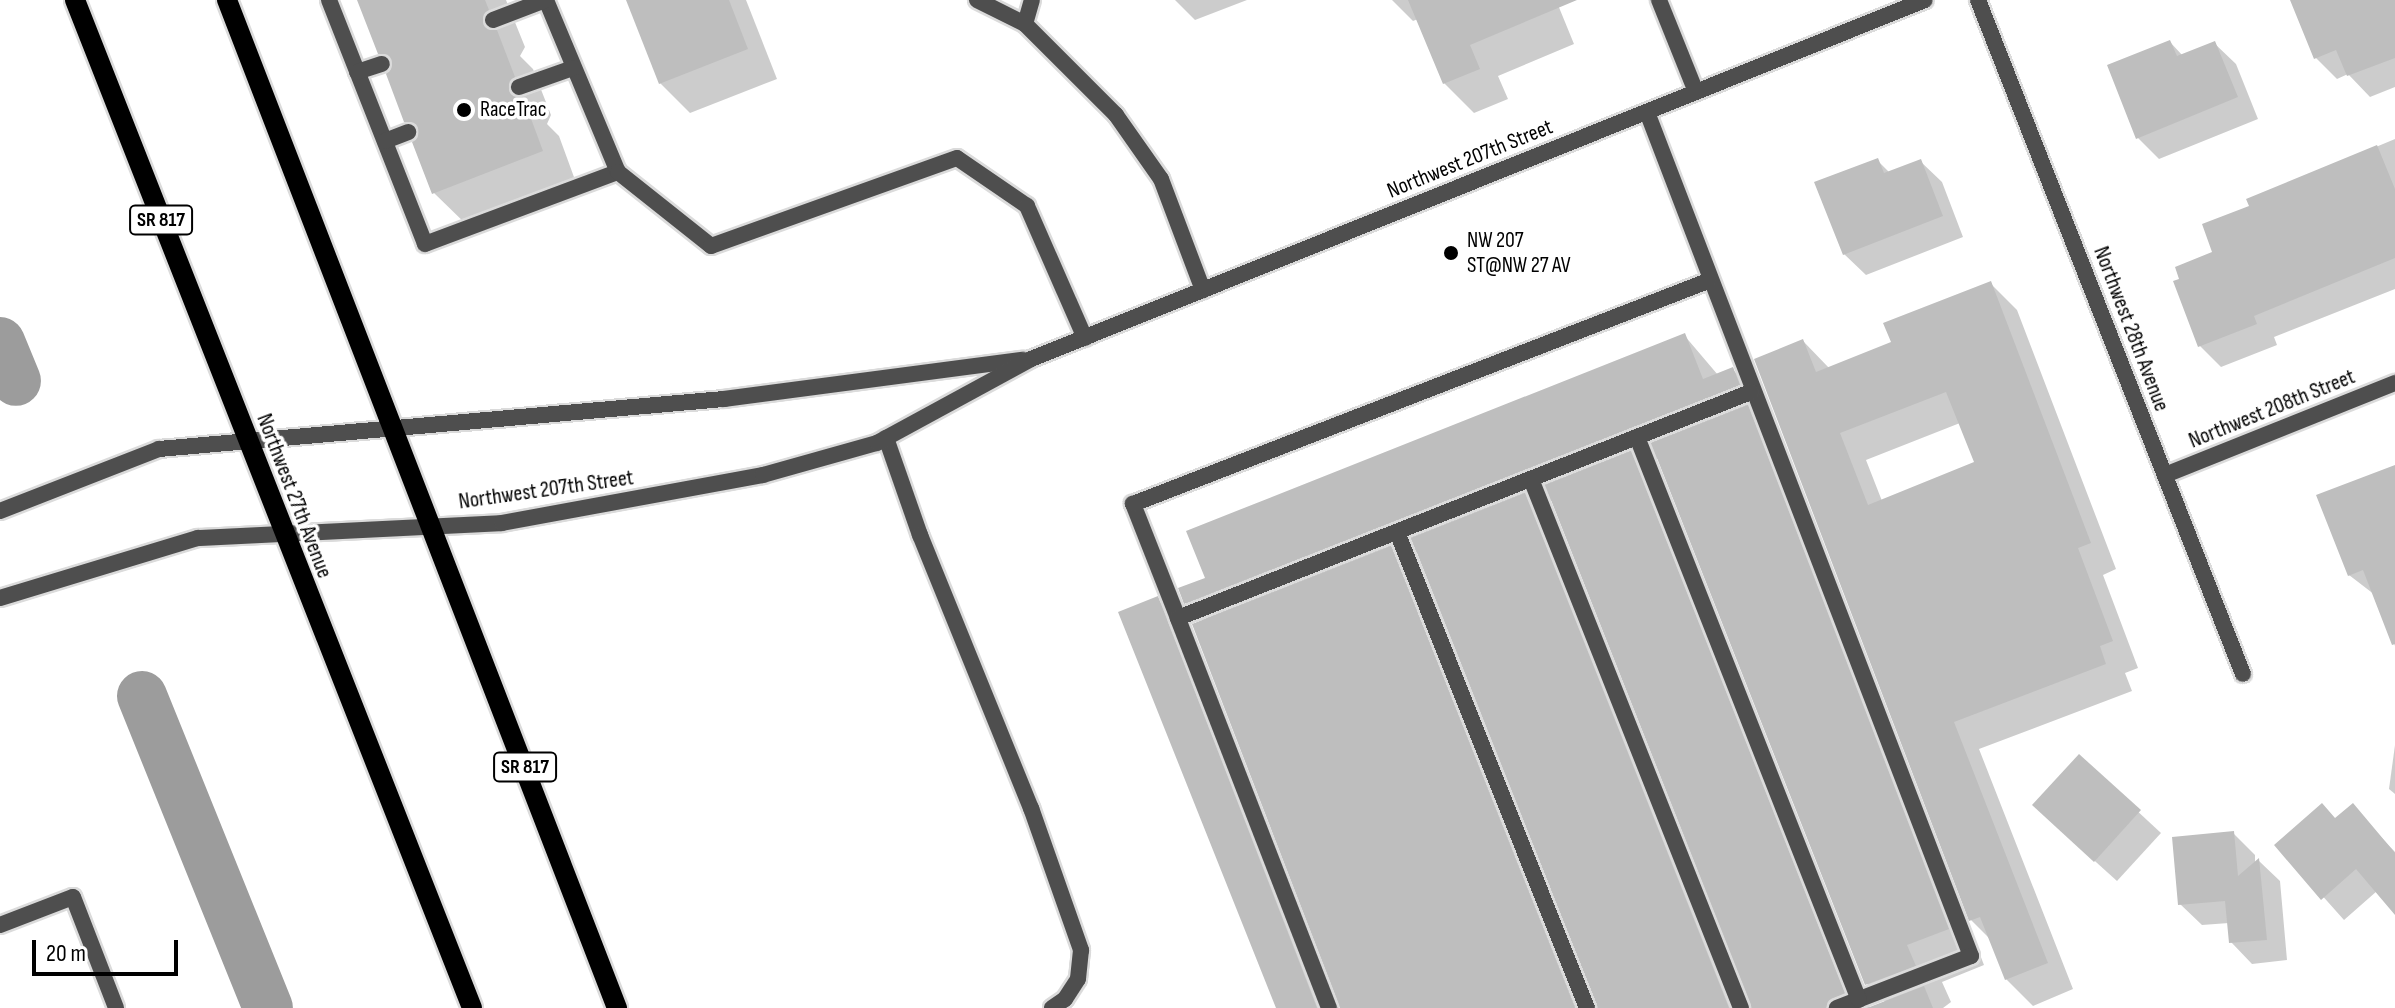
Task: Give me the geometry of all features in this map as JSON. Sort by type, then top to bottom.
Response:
[{"type":"main road","name":"Northwest 27th Avenue","points":[[75,0],[472,1008]]},
{"type":"main road","name":"SR 817","points":[[227,0],[617,1008]]},
{"type":"street","points":[[493,20],[545,0],[618,172],[711,246],[957,158],[1027,206],[1085,338]]},
{"type":"street","points":[[977,0],[1025,24],[1116,115],[1161,179],[1203,290]]},
{"type":"street","points":[[1025,24],[1032,0]]},
{"type":"street","points":[[1659,0],[1696,92]]},
{"type":"street","name":"Northwest 207th Street","points":[[0,598],[198,538],[502,523],[763,475],[886,438],[1031,359],[1925,0]]},
{"type":"street","name":"Northwest 28th Avenue","points":[[1978,0],[2243,674]]},
{"type":"street","points":[[333,1],[357,72],[425,244],[618,172]]},
{"type":"street","points":[[357,72],[382,64]]},
{"type":"street","points":[[519,87],[573,68]]},
{"type":"street","points":[[1647,112],[1708,281],[1971,956],[1837,1008]]},
{"type":"street","points":[[385,141],[408,132]]},
{"type":"street","points":[[1329,1008],[1133,504],[1708,281]]},
{"type":"street","name":"Northwest 207th Street","points":[[0,511],[159,449],[724,399],[1031,359]]},
{"type":"street","name":"Northwest 208th Street","points":[[2165,475],[2395,383]]},
{"type":"street","points":[[1178,618],[1751,392]]},
{"type":"street","points":[[1637,437],[1859,1000]]},
{"type":"street","points":[[886,438],[920,535],[1031,808],[1081,950],[1078,979],[1065,999],[1052,1008]]},
{"type":"street","points":[[1531,479],[1741,1008]]},
{"type":"street","points":[[1397,532],[1587,1008]]},
{"type":"street","points":[[0,925],[73,897],[116,1008]]},
{"type":"building","name":"RaceTrac","points":[[357,0],[485,0],[489,10],[483,23],[497,30],[515,77],[509,91],[523,97],[543,151],[432,194],[412,142],[418,129],[404,122],[386,74],[392,60],[378,54]]},
{"type":"building","points":[[626,0],[729,0],[748,49],[659,84]]},
{"type":"building","points":[[1408,0],[1577,0],[1470,45],[1480,69],[1443,84]]},
{"type":"building","points":[[2290,0],[2395,0],[2395,58],[2347,76],[2336,50],[2314,59]]},
{"type":"building","points":[[2170,40],[2177,56],[2215,41],[2238,97],[2136,139],[2107,65]]},
{"type":"building","points":[[2377,145],[2395,189],[2395,258],[2254,316],[2257,324],[2198,347],[2173,281],[2179,279],[2175,267],[2212,252],[2202,224],[2249,206],[2246,199]]},
{"type":"building","points":[[1878,158],[1884,173],[1921,159],[1943,216],[1843,255],[1814,182]]},
{"type":"building","points":[[1991,281],[2091,543],[2078,548],[2113,641],[2100,646],[2106,664],[1954,722],[2048,963],[2005,980],[1980,917],[1969,921],[1754,359],[1803,339],[1816,372],[1891,342],[1883,323]],"holes":[[[1946,392],[1974,462],[1868,505],[1840,433]]]},
{"type":"building","points":[[1685,333],[1703,379],[1733,367],[1740,385],[1184,604],[1178,588],[1205,578],[1186,531]]},
{"type":"building","points":[[1748,405],[1949,929],[1907,945],[1916,966],[1865,985],[1651,443]]},
{"type":"building","points":[[1631,451],[1845,993],[1829,1001],[1826,1008],[1752,1008],[1545,485]]},
{"type":"building","points":[[2395,465],[2395,644],[2392,645],[2363,570],[2348,576],[2316,495]]},
{"type":"building","points":[[1525,493],[1729,1008],[1598,1008],[1411,538]]},
{"type":"building","points":[[1391,546],[1575,1008],[1340,1008],[1192,624]]},
{"type":"building","points":[[1158,596],[1317,1008],[1276,1008],[1118,612]]},
{"type":"building","points":[[2079,754],[2141,810],[2094,862],[2032,805]]},
{"type":"building","points":[[2322,803],[2335,818],[2353,803],[2395,853],[2395,915],[2356,869],[2321,900],[2274,845]]},
{"type":"building","points":[[2234,831],[2238,876],[2259,858],[2267,940],[2229,943],[2225,901],[2178,905],[2172,837]]},
{"type":"building","points":[[1924,986],[1933,1008],[1867,1008]]},
{"type":"waterway","points":[[0,342],[16,381]]},
{"type":"waterway","points":[[142,696],[268,1008]]},
{"type":"place","name":"RaceTrac","points":[[464,110]]},
{"type":"place","name":"NW 207 ST@NW 27 AV","points":[[1451,253]]}]
